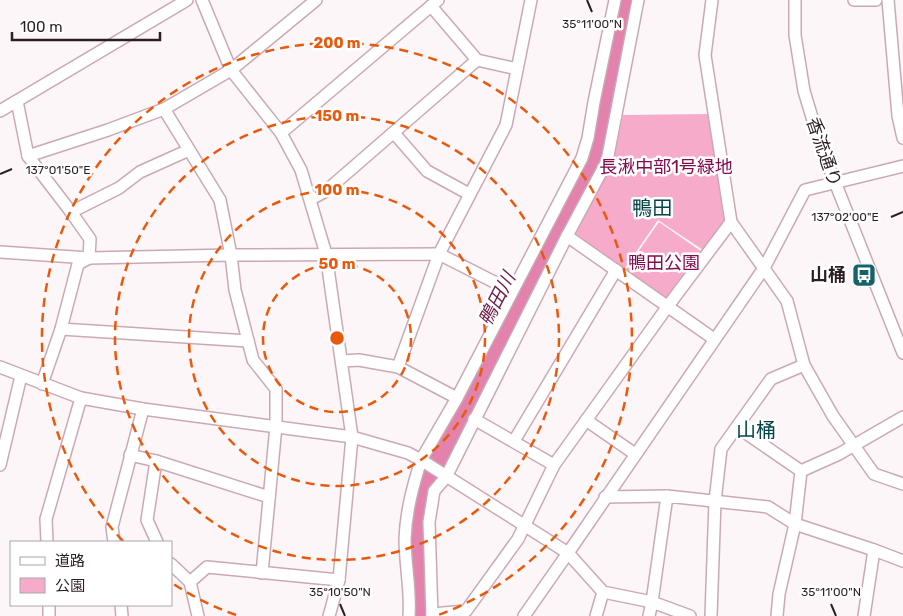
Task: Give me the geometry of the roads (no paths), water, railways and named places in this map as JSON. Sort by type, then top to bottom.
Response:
[{"type":"street","points":[[0,111],[187,0]]},
{"type":"street","points":[[202,0],[231,70],[281,133],[301,170],[326,254],[352,437],[339,580],[328,616]]},
{"type":"street","points":[[28,156],[108,130],[164,109],[231,70],[316,0]]},
{"type":"street","points":[[398,367],[439,254],[506,125],[532,0]]},
{"type":"street","points":[[409,616],[405,540],[406,524],[410,497],[420,460],[456,398],[582,158],[588,138],[615,0]]},
{"type":"street","points":[[638,0],[607,162],[567,236],[446,477],[434,491],[429,522],[432,615],[466,611],[518,538],[554,466],[668,306],[731,222]]},
{"type":"street","points":[[712,0],[705,55],[731,222],[787,301],[804,365],[833,416],[874,474],[903,484]]},
{"type":"street","name":"香流通り","points":[[794,0],[794,35],[804,91],[820,147],[903,353]]},
{"type":"street","points":[[854,0],[876,0]]},
{"type":"street","points":[[888,0],[898,116],[903,138]]},
{"type":"street","points":[[281,133],[435,3],[477,60],[517,69]]},
{"type":"street","points":[[311,199],[326,191],[477,60]]},
{"type":"street","points":[[17,101],[28,156],[72,212],[90,239],[88,258]]},
{"type":"street","points":[[164,109],[220,200],[236,290],[253,360],[276,389],[276,426],[262,573]]},
{"type":"street","points":[[394,133],[427,171],[469,194]]},
{"type":"street","points":[[72,212],[119,188],[140,172],[189,150]]},
{"type":"street","points":[[524,616],[764,268],[805,190],[903,166]]},
{"type":"street","points":[[567,236],[714,339]]},
{"type":"street","points":[[0,252],[88,258],[439,254],[512,292]]},
{"type":"street","points":[[42,384],[61,329],[78,264],[88,258]]},
{"type":"street","points":[[514,441],[616,270]]},
{"type":"street","points":[[61,329],[248,341]]},
{"type":"street","points":[[342,361],[359,360],[398,367],[456,398]]},
{"type":"street","points":[[711,616],[715,500],[721,449],[771,379],[804,365]]},
{"type":"street","points":[[0,367],[82,398],[143,409],[352,437],[408,453],[568,553],[603,592],[652,602],[690,616]]},
{"type":"street","points":[[0,465],[21,376]]},
{"type":"street","points":[[47,541],[46,519],[82,398]]},
{"type":"street","points":[[114,541],[112,527],[143,409]]},
{"type":"street","points":[[801,471],[855,445],[903,418]]},
{"type":"street","points":[[474,419],[554,466]]},
{"type":"street","points":[[586,420],[635,454]]},
{"type":"street","points":[[737,427],[801,471]]},
{"type":"street","points":[[130,455],[156,461],[269,497]]},
{"type":"street","points":[[156,461],[148,520],[157,541]]},
{"type":"street","points":[[777,616],[779,594],[796,524],[801,471]]},
{"type":"street","points":[[605,497],[667,496],[768,507],[796,524],[874,550],[903,562]]},
{"type":"street","points":[[649,616],[667,496]]},
{"type":"street","points":[[864,616],[874,550]]},
{"type":"street","points":[[172,565],[190,582],[198,616]]},
{"type":"street","points":[[190,582],[208,567],[339,580]]},
{"type":"street","points":[[596,616],[603,592]]},
{"type":"waterway","name":"鴨田川","points":[[419,616],[417,539],[419,514],[429,478],[575,199],[594,157],[623,0]]},
{"type":"place","name":"山桶","points":[[864,275]]},
{"type":"district","name":"鴨田","points":[[652,208]]},
{"type":"district","name":"山桶","points":[[756,430]]},
{"type":"park label","name":"長湫中部1号緑地","points":[[666,167]]},
{"type":"park label","name":"鴨田公園","points":[[664,263]]}]
